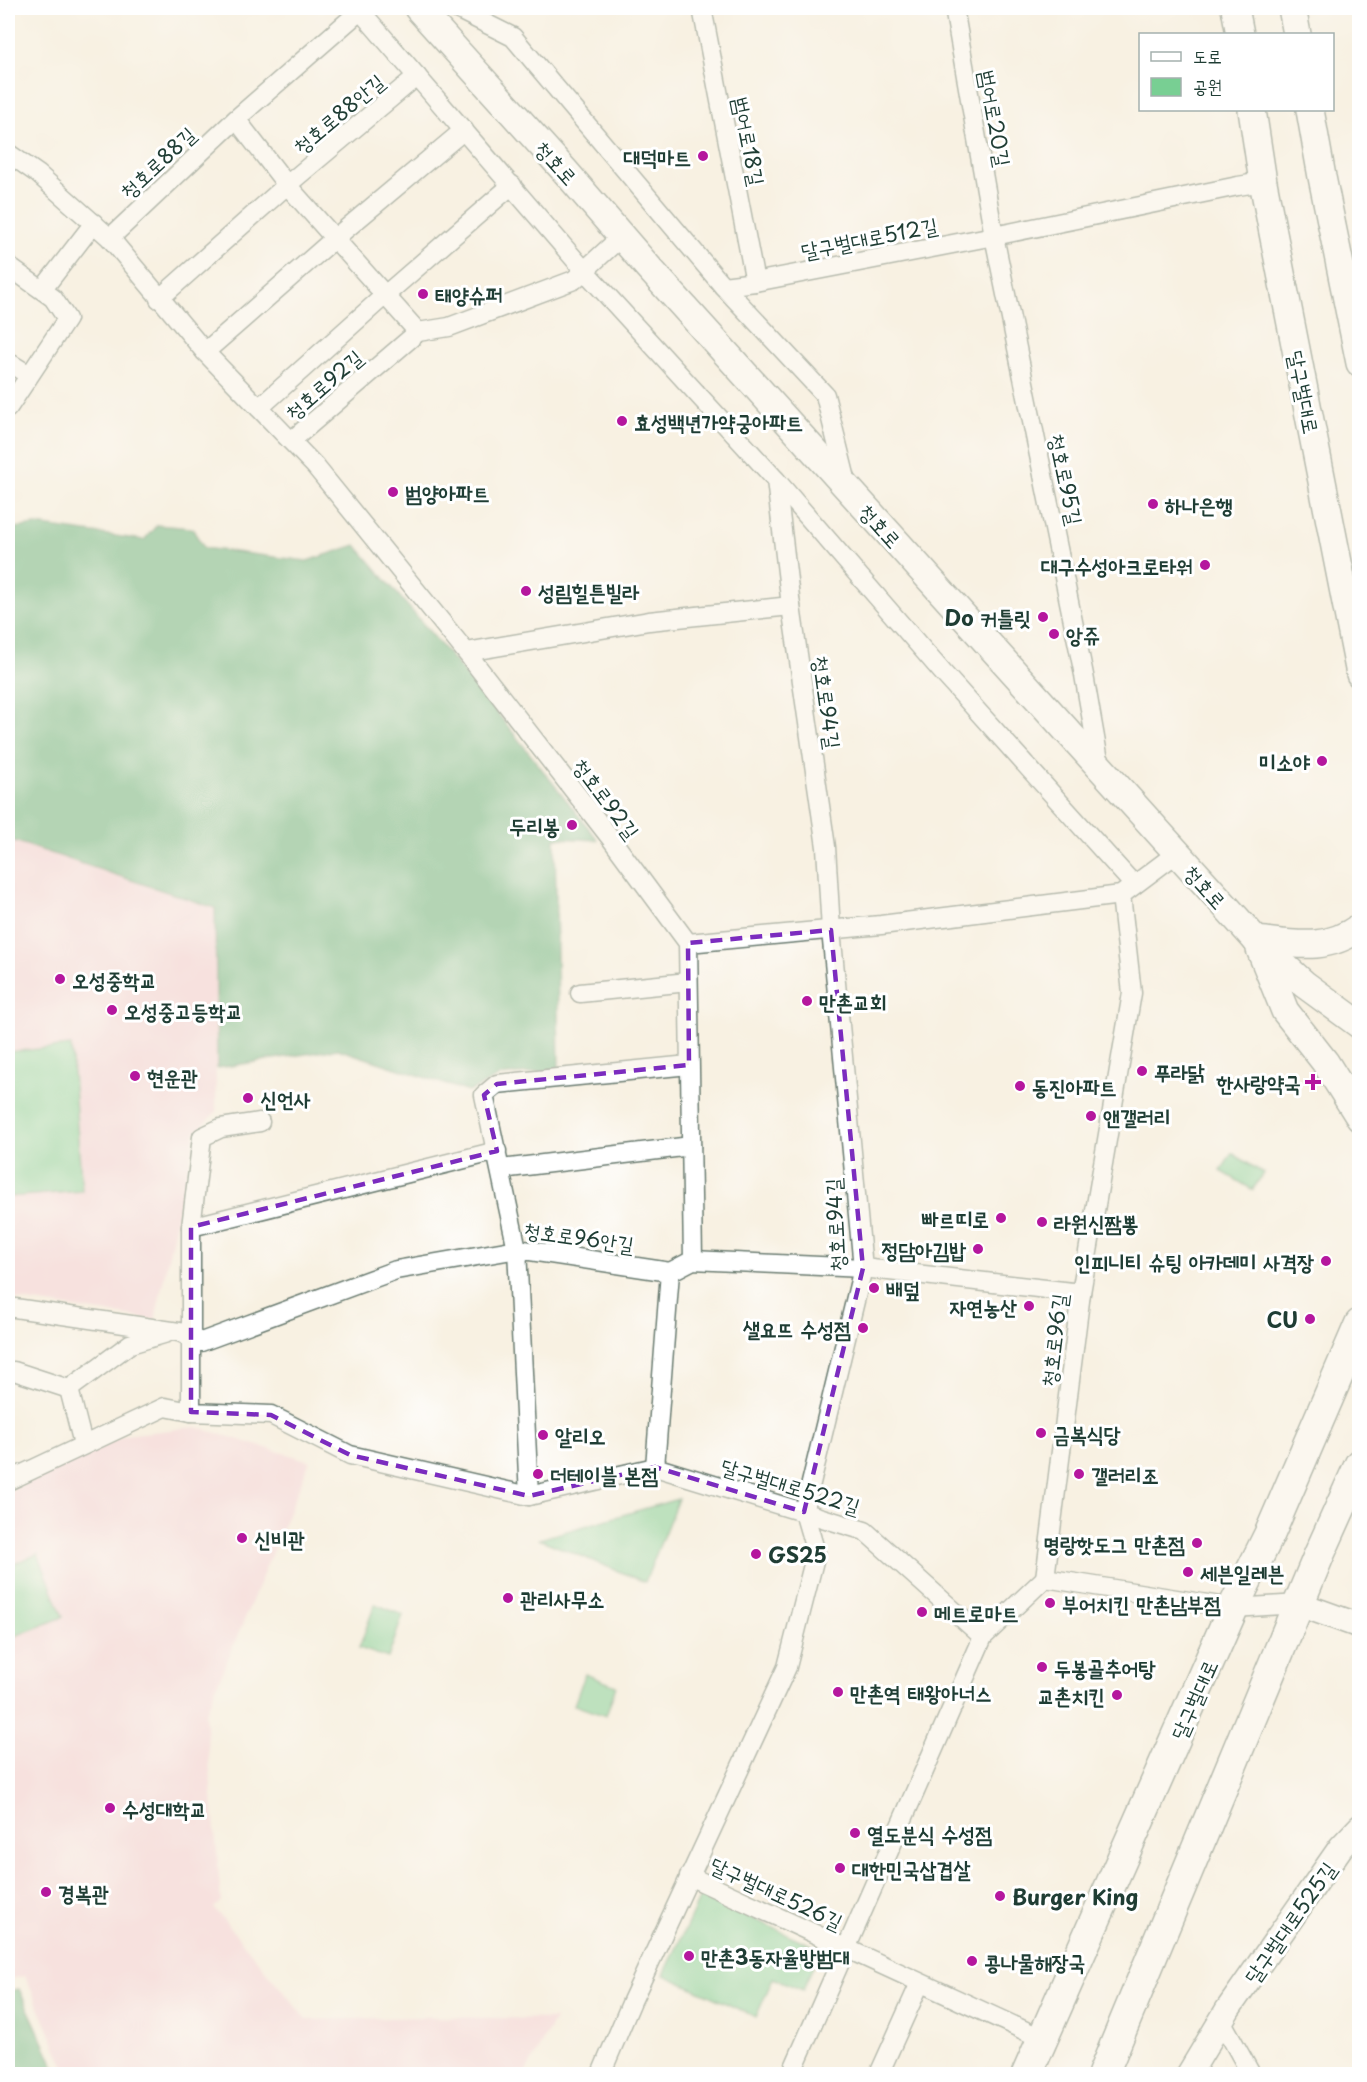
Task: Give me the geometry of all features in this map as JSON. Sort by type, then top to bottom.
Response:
[{"type":"main road","name":"청호로","points":[[418,8],[1256,940],[1304,984],[1359,1025]]},
{"type":"main road","points":[[1235,8],[1240,33]]},
{"type":"main road","points":[[1292,8],[1297,33]]},
{"type":"main road","name":"달구벌대로","points":[[1252,111],[1263,182],[1359,675]]},
{"type":"main road","points":[[1310,111],[1359,363]]},
{"type":"main road","points":[[1359,927],[1346,937],[1307,946],[1256,940],[1285,1011],[1325,1062],[1359,1118]]},
{"type":"main road","name":"달구벌대로","points":[[1027,2074],[1233,1608],[1270,1533],[1359,1324]]},
{"type":"main road","points":[[1103,2074],[1359,1464]]},
{"type":"street","points":[[455,8],[513,37],[723,286],[825,395],[848,488]]},
{"type":"street","name":"범어로18길","points":[[702,8],[755,282]]},
{"type":"street","name":"범어로20길","points":[[954,8],[994,236]]},
{"type":"street","points":[[236,119],[359,9],[584,269],[776,480],[1128,890]]},
{"type":"street","name":"청호로88안길","points":[[287,185],[417,76]]},
{"type":"street","name":"청호로88안길","points":[[236,119],[287,185],[418,332]]},
{"type":"street","name":"청호로88길","points":[[110,238],[236,119]]},
{"type":"street","points":[[205,352],[334,239],[464,130]]},
{"type":"street","points":[[8,153],[38,174],[110,238],[205,352],[291,441]]},
{"type":"street","name":"달구벌대로512길","points":[[723,286],[755,282],[994,236],[1263,182]]},
{"type":"street","points":[[159,299],[287,185]]},
{"type":"street","points":[[258,408],[512,185]]},
{"type":"street","points":[[43,289],[94,223]]},
{"type":"street","points":[[418,332],[449,327],[574,280],[622,236]]},
{"type":"street","name":"청호로95길","points":[[994,236],[1101,766]]},
{"type":"street","points":[[8,266],[43,289],[53,298],[67,319],[8,408]]},
{"type":"street","name":"청호로92길","points":[[418,332],[291,441],[315,466],[466,652],[602,827],[688,943]]},
{"type":"street","points":[[8,362],[29,375]]},
{"type":"street","name":"청호로94길","points":[[776,480],[791,606],[825,847],[863,1268],[804,1512]]},
{"type":"street","points":[[466,652],[649,621],[791,606]]},
{"type":"street","points":[[693,1260],[688,943],[831,930],[1128,890],[1177,853]]},
{"type":"street","name":"청호로96길","points":[[1045,1578],[1081,1293],[1132,993],[1128,890]]},
{"type":"street","points":[[580,993],[688,982]]},
{"type":"street","points":[[529,1496],[517,1249],[484,1095],[497,1084],[689,1065]]},
{"type":"street","points":[[191,1412],[191,1227],[202,1137],[221,1128],[260,1122]]},
{"type":"street","points":[[501,1169],[691,1146]]},
{"type":"street","points":[[191,1227],[497,1151]]},
{"type":"street","name":"청호로96안길","points":[[191,1336],[201,1342],[396,1270],[517,1249],[670,1272]]},
{"type":"street","points":[[655,1467],[670,1272],[693,1260],[863,1268],[1081,1293]]},
{"type":"street","points":[[8,1307],[191,1336]]},
{"type":"street","points":[[69,1389],[130,1344],[172,1332]]},
{"type":"street","points":[[8,1372],[14,1371],[69,1389]]},
{"type":"street","points":[[69,1389],[83,1444]]},
{"type":"street","name":"달구벌대로522길","points":[[8,1481],[165,1407],[191,1412],[271,1415],[350,1455],[529,1496],[655,1467],[865,1531],[983,1637]]},
{"type":"street","points":[[689,1876],[787,1666],[816,1553],[804,1512]]},
{"type":"street","points":[[791,2074],[983,1637],[1045,1578],[1233,1608],[1299,1604],[1359,1626]]},
{"type":"street","name":"달구벌대로525길","points":[[1189,2074],[1221,2020],[1341,1847],[1359,1827]]},
{"type":"street","name":"달구벌대로526길","points":[[601,2074],[689,1876],[1043,2039]]},
{"type":"street","points":[[879,2074],[920,1983]]},
{"type":"street","points":[[1221,2020],[1251,2074]]},
{"type":"highlighted area","points":[[831,930],[863,1268],[804,1512],[655,1467],[529,1496],[350,1455],[271,1415],[191,1412],[191,1227],[497,1151],[484,1095],[497,1084],[689,1065],[688,943]]},
{"type":"shaded area","name":"오성중고등학교","points":[[8,839],[215,908],[216,1112],[195,1132],[155,1320],[8,1298]]},
{"type":"shaded area","name":"수성대학교","points":[[196,1427],[310,1461],[205,1714],[221,1901],[214,1908],[307,2020],[428,2017],[555,2019],[525,2074],[68,2074],[25,1976],[8,1979],[8,1492],[125,1435]]},
{"type":"green space","points":[[36,525],[144,540],[157,525],[192,528],[204,548],[307,561],[356,545],[480,691],[598,840],[555,838],[559,1070],[500,1076],[469,1092],[338,1049],[217,1068],[215,908],[8,839],[8,529]]},
{"type":"green space","points":[[71,1046],[82,1191],[8,1197],[8,1052]]},
{"type":"green space","points":[[1232,1153],[1263,1173],[1253,1190],[1221,1171]]},
{"type":"green space","points":[[678,1499],[645,1582],[539,1539]]},
{"type":"green space","points":[[38,1554],[63,1617],[8,1639],[8,1566]]},
{"type":"green space","points":[[375,1604],[403,1615],[388,1658],[359,1648]]},
{"type":"green space","points":[[585,1674],[616,1686],[606,1716],[574,1705]]},
{"type":"green space","points":[[701,1895],[820,1949],[803,1990],[773,1978],[756,2017],[664,1975]]},
{"type":"green space","points":[[19,1989],[58,2074],[8,2074],[8,1991]]},
{"type":"place","name":"대덕마트","points":[[703,156]]},
{"type":"place","name":"태양슈퍼","points":[[423,294]]},
{"type":"place","name":"효성백년가약궁아파트","points":[[622,421]]},
{"type":"place","name":"범양아파트","points":[[393,492]]},
{"type":"place","name":"하나은행","points":[[1153,504]]},
{"type":"place","name":"대구수성아크로타워","points":[[1205,565]]},
{"type":"place","name":"성림힐튼빌라","points":[[526,591]]},
{"type":"place","name":"Do 커틀릿","points":[[1043,617]]},
{"type":"place","name":"앙쥬","points":[[1054,634]]},
{"type":"place","name":"미소야","points":[[1322,761]]},
{"type":"place","name":"두리봉","points":[[572,825]]},
{"type":"place","name":"오성중학교","points":[[60,979]]},
{"type":"place","name":"만촌교회","points":[[807,1001]]},
{"type":"place","name":"오성중고등학교","points":[[112,1010]]},
{"type":"place","name":"푸라닭","points":[[1142,1071]]},
{"type":"place","name":"현운관","points":[[135,1076]]},
{"type":"place","name":"한사랑약국","points":[[1313,1082]]},
{"type":"place","name":"동진아파트","points":[[1020,1086]]},
{"type":"place","name":"신언사","points":[[248,1098]]},
{"type":"place","name":"앤갤러리","points":[[1091,1116]]},
{"type":"place","name":"빠르띠로","points":[[1001,1218]]},
{"type":"place","name":"라원신짬뽕","points":[[1042,1222]]},
{"type":"place","name":"정담아김밥","points":[[978,1249]]},
{"type":"place","name":"인피니티 슈팅 아카데미 사격장","points":[[1326,1261]]},
{"type":"place","name":"배덮","points":[[874,1288]]},
{"type":"place","name":"자연농산","points":[[1029,1306]]},
{"type":"place","name":"CU","points":[[1310,1319]]},
{"type":"place","name":"샐요뜨 수성점","points":[[863,1328]]},
{"type":"place","name":"금복식당","points":[[1041,1433]]},
{"type":"place","name":"알리오","points":[[543,1435]]},
{"type":"place","name":"더테이블 본점","points":[[538,1474]]},
{"type":"place","name":"갤러리조","points":[[1079,1474]]},
{"type":"place","name":"신비관","points":[[242,1538]]},
{"type":"place","name":"명랑핫도그 만촌점","points":[[1197,1543]]},
{"type":"place","name":"GS25","points":[[756,1554]]},
{"type":"place","name":"세븐일레븐","points":[[1188,1572]]},
{"type":"place","name":"관리사무소","points":[[508,1598]]},
{"type":"place","name":"부어치킨 만촌남부점","points":[[1050,1603]]},
{"type":"place","name":"메트로마트","points":[[922,1612]]},
{"type":"place","name":"두봉골추어탕","points":[[1042,1667]]},
{"type":"place","name":"만촌역 태왕아너스","points":[[838,1692]]},
{"type":"place","name":"교촌치킨","points":[[1117,1695]]},
{"type":"place","name":"수성대학교","points":[[110,1808]]},
{"type":"place","name":"열도분식 수성점","points":[[855,1833]]},
{"type":"place","name":"대한민국삽겹살","points":[[840,1868]]},
{"type":"place","name":"경복관","points":[[46,1892]]},
{"type":"place","name":"Burger King","points":[[1000,1896]]},
{"type":"place","name":"만촌3동자율방범대","points":[[689,1956]]},
{"type":"place","name":"콩나물해장국","points":[[972,1961]]}]
